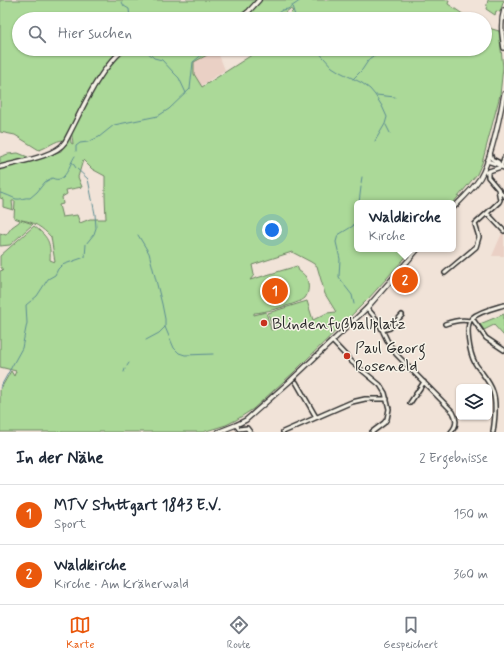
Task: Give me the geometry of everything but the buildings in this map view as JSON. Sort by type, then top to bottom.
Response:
[{"type":"main road","points":[[248,12],[259,0]]},
{"type":"main road","points":[[504,10],[501,29],[504,48]]},
{"type":"main road","points":[[0,168],[54,152],[63,145],[89,92],[110,62],[116,56]]},
{"type":"main road","points":[[456,205],[480,177],[484,168],[490,151],[504,94]]},
{"type":"main road","points":[[218,432],[246,420],[271,398],[367,308],[415,252]]},
{"type":"street","points":[[490,151],[492,159],[498,162],[502,167]]},
{"type":"street","points":[[502,167],[504,158]]},
{"type":"street","points":[[487,161],[502,167]]},
{"type":"street","points":[[480,177],[488,171],[502,167]]},
{"type":"street","points":[[484,168],[488,171]]},
{"type":"street","points":[[488,171],[488,178],[504,196]]},
{"type":"street","points":[[445,274],[476,247],[479,237],[475,224],[500,200],[498,189]]},
{"type":"street","points":[[486,213],[504,231]]},
{"type":"street","points":[[445,324],[454,321],[471,319],[483,312],[504,305]]},
{"type":"street","points":[[367,308],[378,321],[391,348],[450,408],[454,415],[455,424],[451,432]]},
{"type":"street","points":[[382,330],[390,328],[402,315]]},
{"type":"street","points":[[471,319],[486,338],[504,350]]},
{"type":"street","points":[[471,319],[468,334],[471,355],[489,383],[494,396],[495,410],[493,432]]},
{"type":"street","points":[[332,341],[352,362],[380,384],[384,391],[389,409],[387,418],[384,423],[372,432]]},
{"type":"street","points":[[296,382],[316,417]]},
{"type":"street","points":[[410,403],[424,382]]},
{"type":"street","points":[[283,432],[352,402],[365,399],[387,399]]},
{"type":"street","points":[[236,425],[239,429],[247,428],[250,432]]},
{"type":"shaded area","points":[[205,56],[219,56],[225,70],[201,86],[194,74],[194,62]]},
{"type":"shaded area","points":[[502,233],[504,235],[504,256],[492,256]]},
{"type":"green space","points":[[0,0],[256,0],[251,7],[244,12],[12,12],[12,56],[115,56],[109,61],[97,79],[64,140],[57,141],[39,150],[15,135],[0,132]]},
{"type":"green space","points":[[261,0],[449,0],[448,4],[460,12],[292,12],[293,11],[290,9],[286,12],[248,12]]},
{"type":"green space","points":[[488,0],[504,0],[500,12],[496,11],[495,15],[486,9]]},
{"type":"green space","points":[[492,29],[499,31],[503,67],[500,95],[482,163],[477,174],[455,200],[354,200],[354,252],[410,252],[368,299],[293,373],[253,409],[226,425],[203,432],[0,432],[0,390],[11,371],[14,376],[16,371],[0,367],[0,271],[3,270],[0,266],[0,256],[34,226],[43,233],[48,240],[50,260],[55,262],[51,237],[34,223],[21,220],[33,224],[10,245],[0,246],[0,233],[6,235],[20,220],[14,218],[15,201],[12,201],[13,210],[3,207],[3,199],[0,198],[0,169],[61,151],[70,134],[71,143],[73,144],[73,128],[94,88],[118,56],[205,56],[194,62],[194,74],[202,87],[250,56],[492,56]],"holes":[[[83,160],[92,169],[105,176],[106,219],[90,219],[80,223],[77,215],[62,217],[59,205],[63,204],[62,197],[67,194],[66,190],[82,187],[78,177]],[[292,252],[317,266],[325,294],[336,312],[327,313],[313,320],[307,301],[268,313],[273,329],[271,330],[266,312],[254,315],[254,313],[280,308],[296,303],[305,298],[308,293],[308,281],[299,271],[297,266],[250,280],[254,275],[252,265]]]},
{"type":"green space","points":[[18,153],[28,157],[0,166],[0,157]]},
{"type":"green space","points":[[504,314],[504,336],[494,325],[484,330],[480,324]]},
{"type":"waterway","points":[[279,12],[288,9],[301,0]]},
{"type":"waterway","points":[[122,2],[124,6],[129,9],[129,12]]},
{"type":"waterway","points":[[292,6],[294,12]]},
{"type":"waterway","points":[[152,56],[162,60],[179,78],[186,93]]},
{"type":"waterway","points":[[76,151],[76,146],[80,143],[88,142],[99,137],[114,125],[158,116],[169,109],[190,89],[193,62],[200,56]]},
{"type":"waterway","points":[[322,56],[332,67],[370,89],[382,106],[387,117],[385,124],[375,141]]},
{"type":"waterway","points":[[353,79],[373,56]]},
{"type":"waterway","points":[[376,95],[395,97]]},
{"type":"waterway","points":[[386,125],[390,133]]},
{"type":"waterway","points":[[0,193],[16,199],[30,198],[45,182],[52,178],[61,179],[75,156]]},
{"type":"waterway","points":[[0,388],[22,348],[27,323],[26,305],[37,296],[48,279],[55,275],[62,265],[85,257],[86,244],[94,234],[96,228],[95,214],[88,179],[72,162]]},
{"type":"waterway","points":[[361,183],[362,177]]},
{"type":"waterway","points":[[359,200],[361,187]]},
{"type":"waterway","points":[[344,284],[339,277],[340,259],[336,242],[338,235],[354,224]]},
{"type":"waterway","points":[[138,235],[149,253],[162,304],[165,327],[174,348],[179,353],[185,355],[213,354]]},
{"type":"waterway","points":[[345,286],[352,295],[354,304]]},
{"type":"waterway","points":[[146,340],[159,333],[165,327]]},
{"type":"place","name":"Waldkirche","points":[[405,280]]},
{"type":"place","name":"MTV Stuttgart 1843 E.V.","points":[[275,291]]},
{"type":"place","name":"Blindenfußballplatz","points":[[264,323]]},
{"type":"place","name":"Paul Georg Roseneld","points":[[347,356]]}]
